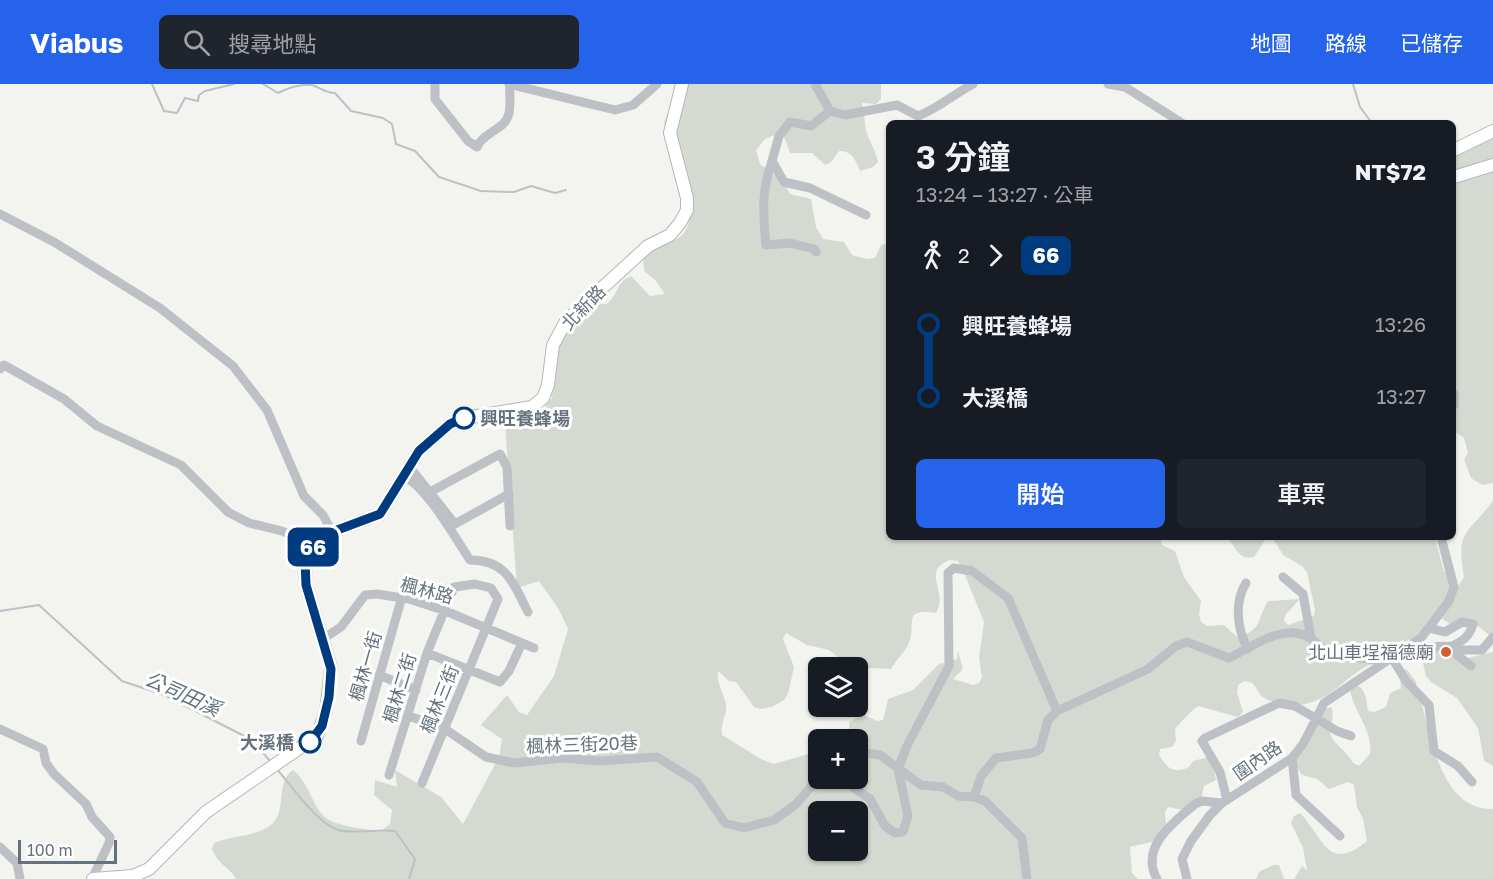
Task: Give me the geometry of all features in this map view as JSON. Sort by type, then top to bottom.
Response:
[{"type":"main road","name":"北新路","points":[[314,546],[332,532],[380,514],[393,497],[404,471],[419,451],[450,424],[465,418],[532,407],[543,398],[548,385],[553,345],[566,321],[648,246],[670,235],[681,223],[687,210],[687,198],[670,133],[682,84]]},
{"type":"main road","points":[[1456,149],[1493,130]]},
{"type":"main road","points":[[1456,176],[1493,165]]},
{"type":"main road","points":[[92,879],[133,876],[149,868],[206,812],[310,742],[322,726],[331,676],[324,638],[306,585],[305,560],[314,546]]},
{"type":"street","points":[[435,84],[435,99],[468,141],[477,147],[480,140],[505,123],[509,114],[510,84],[615,110],[633,105],[657,84]]},
{"type":"street","points":[[640,84],[646,94]]},
{"type":"street","points":[[815,84],[830,111],[845,115],[897,105],[918,116],[936,110],[958,92],[973,84]]},
{"type":"street","points":[[1108,84],[1125,87],[1177,120]]},
{"type":"street","points":[[816,252],[814,249],[790,243],[766,245],[763,192],[779,136],[790,123],[811,126],[830,111]]},
{"type":"street","points":[[772,161],[784,182],[810,188],[866,215]]},
{"type":"street","points":[[0,214],[54,242],[160,308],[233,366],[267,410],[304,496],[323,515],[332,532]]},
{"type":"street","points":[[1,365],[64,399],[97,426],[181,465],[228,512],[249,523],[282,531],[314,546]]},
{"type":"street","points":[[430,492],[500,454],[507,467],[510,526]]},
{"type":"street","points":[[404,471],[430,492],[455,524],[509,494]]},
{"type":"street","points":[[404,471],[406,477],[426,496],[470,560],[484,560],[498,567],[510,577],[528,612]]},
{"type":"street","name":"圍內路","points":[[1187,879],[1182,859],[1210,815],[1225,801],[1292,758],[1303,744],[1329,698],[1412,644],[1429,628],[1449,601],[1454,587],[1442,540]]},
{"type":"street","points":[[856,789],[870,799],[885,826],[895,833],[903,832],[908,816],[898,769],[907,746],[949,666],[948,573],[954,568],[972,571],[1008,598],[1057,711]]},
{"type":"street","points":[[1283,577],[1303,594],[1311,638],[1322,651],[1388,660],[1429,705],[1434,751],[1458,766],[1472,782]]},
{"type":"street","points":[[1246,583],[1240,602],[1240,634],[1248,649]]},
{"type":"street","name":"楓林二街","points":[[389,776],[427,653],[454,587],[475,584],[490,588],[498,599],[487,627]]},
{"type":"street","name":"楓林路","points":[[324,638],[341,627],[365,595],[377,594],[444,610],[534,648]]},
{"type":"street","name":"楓林一街","points":[[361,741],[401,600]]},
{"type":"street","points":[[1412,644],[1416,647],[1452,646],[1463,641],[1471,632],[1473,624],[1462,622],[1445,632],[1429,628]]},
{"type":"street","name":"楓林三街","points":[[422,783],[487,627]]},
{"type":"street","points":[[974,797],[981,776],[996,758],[1033,753],[1040,749],[1048,720],[1057,711],[1148,669],[1176,646],[1187,642],[1229,658],[1285,631],[1311,638]]},
{"type":"street","points":[[1452,646],[1460,650],[1482,650],[1493,637]]},
{"type":"street","points":[[427,653],[500,681],[509,671],[522,643]]},
{"type":"street","points":[[1452,646],[1456,655],[1471,666]]},
{"type":"street","points":[[379,675],[416,690]]},
{"type":"street","points":[[1157,879],[1152,856],[1155,843],[1195,804],[1202,801],[1225,801],[1220,772],[1202,741],[1205,738],[1279,703],[1295,706],[1305,714],[1317,717],[1337,731],[1351,736]]},
{"type":"street","name":"楓林三街20巷","points":[[409,716],[445,729],[486,757],[513,763],[563,758],[599,761],[657,758],[697,782],[724,823],[744,828],[774,820],[795,805],[809,789]]},
{"type":"street","points":[[0,729],[42,749],[46,763],[54,774],[86,804],[92,817],[110,837],[110,843],[92,879]]},
{"type":"street","points":[[868,753],[880,755],[921,785],[943,787],[966,798],[974,797],[998,812],[1022,838],[1027,879]]},
{"type":"street","points":[[1292,758],[1296,795],[1340,836]]},
{"type":"street","points":[[0,847],[17,863],[20,879]]},
{"type":"shaded area","points":[[680,84],[881,84],[881,99],[876,104],[862,103],[865,128],[878,162],[873,167],[860,171],[852,156],[843,151],[839,151],[831,162],[825,165],[812,153],[790,153],[785,139],[779,133],[765,139],[756,150],[760,164],[784,182],[790,194],[811,199],[816,227],[823,239],[844,242],[852,255],[867,259],[875,258],[881,245],[886,244],[886,540],[1161,540],[1162,545],[1175,551],[1184,577],[1201,601],[1199,614],[1201,622],[1207,626],[1224,625],[1237,637],[1255,628],[1268,601],[1300,599],[1286,614],[1284,620],[1288,625],[1314,616],[1315,610],[1307,572],[1302,566],[1283,555],[1274,540],[1436,540],[1444,572],[1450,572],[1456,590],[1464,577],[1461,550],[1465,535],[1493,501],[1493,638],[1473,622],[1453,626],[1441,618],[1429,632],[1388,652],[1388,659],[1361,669],[1328,695],[1316,701],[1302,705],[1271,701],[1261,696],[1252,683],[1245,681],[1238,685],[1237,692],[1243,712],[1238,717],[1198,706],[1175,729],[1176,741],[1172,747],[1160,749],[1159,755],[1168,767],[1175,770],[1184,769],[1189,767],[1193,761],[1212,756],[1216,780],[1204,786],[1201,799],[1183,810],[1168,807],[1165,812],[1166,824],[1159,840],[1130,847],[1132,873],[1138,879],[236,879],[215,855],[212,849],[214,843],[260,831],[273,823],[280,810],[284,781],[293,770],[304,782],[320,812],[336,823],[380,832],[390,824],[392,810],[374,795],[375,780],[397,787],[395,770],[441,797],[463,824],[499,757],[502,739],[481,725],[507,695],[519,712],[527,715],[554,676],[568,629],[558,608],[539,581],[517,588],[504,411],[538,416],[552,398],[560,333],[573,329],[586,303],[607,304],[622,282],[631,276],[650,296],[665,294],[655,280],[644,271],[643,252],[677,239],[687,228],[689,221],[677,152],[664,123]]},
{"type":"shaded area","points":[[1493,134],[1493,483],[1482,485],[1471,478],[1464,459],[1468,453],[1464,438],[1456,432],[1456,154]]},
{"type":"shaded area","points":[[1228,540],[1265,540],[1254,557],[1241,555]]},
{"type":"shaded area","points":[[1426,650],[1438,650],[1445,659],[1454,653],[1464,659],[1493,652],[1493,766],[1484,761],[1478,728],[1457,698],[1431,682],[1426,676],[1421,654]]},
{"type":"shaded area","points":[[1399,667],[1407,670],[1415,680],[1438,760],[1447,779],[1458,795],[1474,806],[1493,809],[1493,879],[1294,879],[1302,866],[1307,870],[1303,848],[1291,823],[1294,816],[1300,813],[1321,841],[1334,853],[1343,854],[1354,850],[1367,841],[1363,819],[1357,807],[1354,785],[1348,782],[1329,789],[1317,779],[1302,775],[1293,762],[1325,709],[1331,707],[1333,715],[1331,736],[1353,763],[1359,766],[1370,754],[1369,736],[1350,689],[1355,684],[1362,689],[1368,711],[1374,712],[1386,707],[1390,693],[1401,688]]},
{"type":"shaded area","points":[[1273,865],[1279,865],[1284,879],[1256,879],[1259,872]]},
{"type":"waterway","points":[[152,84],[164,111],[177,113],[185,98],[198,101],[199,95],[205,91],[234,84]]},
{"type":"waterway","points":[[263,84],[278,93],[303,85],[312,85],[335,93],[351,111],[383,118],[392,124],[396,144],[415,151],[439,177],[481,191],[514,192],[531,186],[555,193],[566,190]]},
{"type":"waterway","points":[[1353,84],[1360,107],[1370,120]]},
{"type":"waterway","name":"公司田溪","points":[[0,611],[39,605],[122,681],[164,695],[252,740],[270,761]]},
{"type":"waterway","name":"公司田溪","points":[[276,768],[316,815],[335,829],[395,831],[415,859],[409,879]]},
{"type":"bus line","name":"66","points":[[310,742],[317,736],[322,726],[329,697],[331,669],[324,638],[309,598],[305,560],[314,546],[332,532],[380,514],[393,497],[401,476],[419,451],[450,424],[464,418]]},
{"type":"place","name":"興旺養蜂場","points":[[464,418]]},
{"type":"place","name":"北山車埕福德廟","points":[[1446,652]]},
{"type":"place","name":"大溪橋","points":[[310,742]]}]
